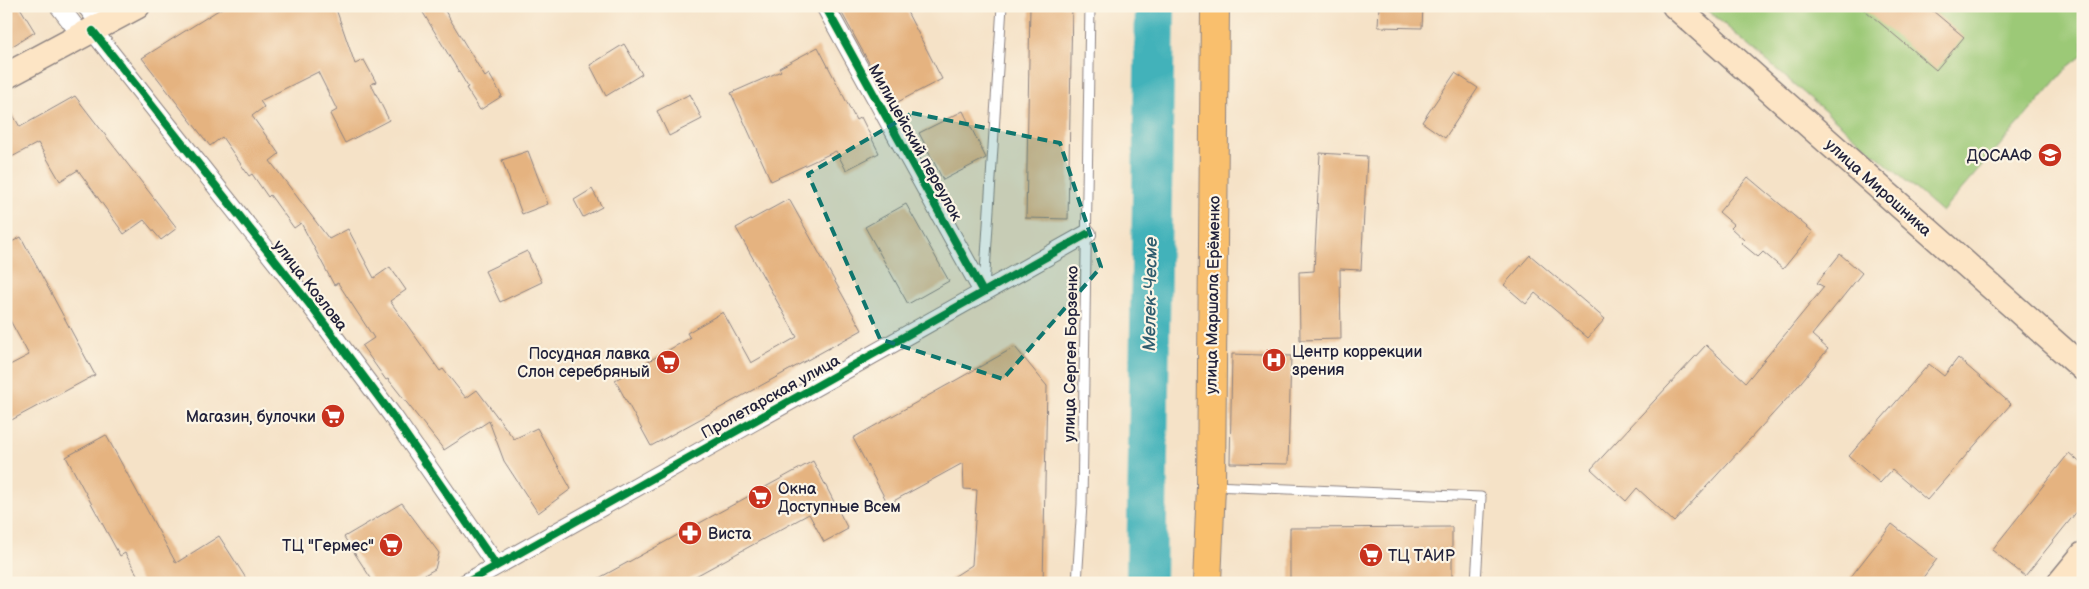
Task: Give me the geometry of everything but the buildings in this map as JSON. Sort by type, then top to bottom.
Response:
[{"type":"main road","points":[[6,76],[137,6]]},
{"type":"main road","name":"улица Маршала Ерёменко","points":[[1207,583],[1211,486],[1215,6]]},
{"type":"main road","name":"улица Мирошника","points":[[1675,6],[2083,368]]},
{"type":"main road","points":[[2060,583],[2083,554]]},
{"type":"street","name":"улица Козлова","points":[[59,6],[92,31],[311,306],[392,415],[496,565]]},
{"type":"street","name":"улица Козлова","points":[[86,6],[92,31]]},
{"type":"street","name":"Милицейский переулок","points":[[825,6],[983,292]]},
{"type":"street","name":"Пролетарская улица","points":[[466,583],[1088,234]]},
{"type":"lane","points":[[983,292],[1002,6]]},
{"type":"lane","name":"улица Сергея Борзенко","points":[[1078,583],[1082,504],[1088,234],[1090,6]]},
{"type":"lane","points":[[1211,486],[1481,497],[1476,583]]},
{"type":"highlighted area","points":[[912,113],[1060,143],[1101,267],[1003,379],[880,339],[808,174]]},
{"type":"green space","points":[[1703,6],[2083,6],[2083,55],[2069,66],[1942,212]]},
{"type":"waterway","name":"Мелек-Чесме","points":[[1146,583],[1155,6]]},
{"type":"cycle path","points":[[825,6],[983,292]]},
{"type":"cycle path","points":[[93,31],[311,306],[392,415],[496,565]]},
{"type":"cycle path","points":[[466,583],[1087,234]]},
{"type":"place","name":"ДОСААФ","points":[[2050,155]]},
{"type":"place","name":"Центр коррекции зрения","points":[[1274,360]]},
{"type":"place","name":"Посудная лавка Слон серебряный","points":[[668,362]]},
{"type":"place","name":"Магазин, булочки","points":[[333,416]]},
{"type":"place","name":"Окна Доступные Всем","points":[[760,497]]},
{"type":"place","name":"Виста","points":[[690,533]]},
{"type":"place","name":"ТЦ \"Гермес\"","points":[[391,545]]},
{"type":"place","name":"ТЦ ТАИР","points":[[1371,555]]}]
